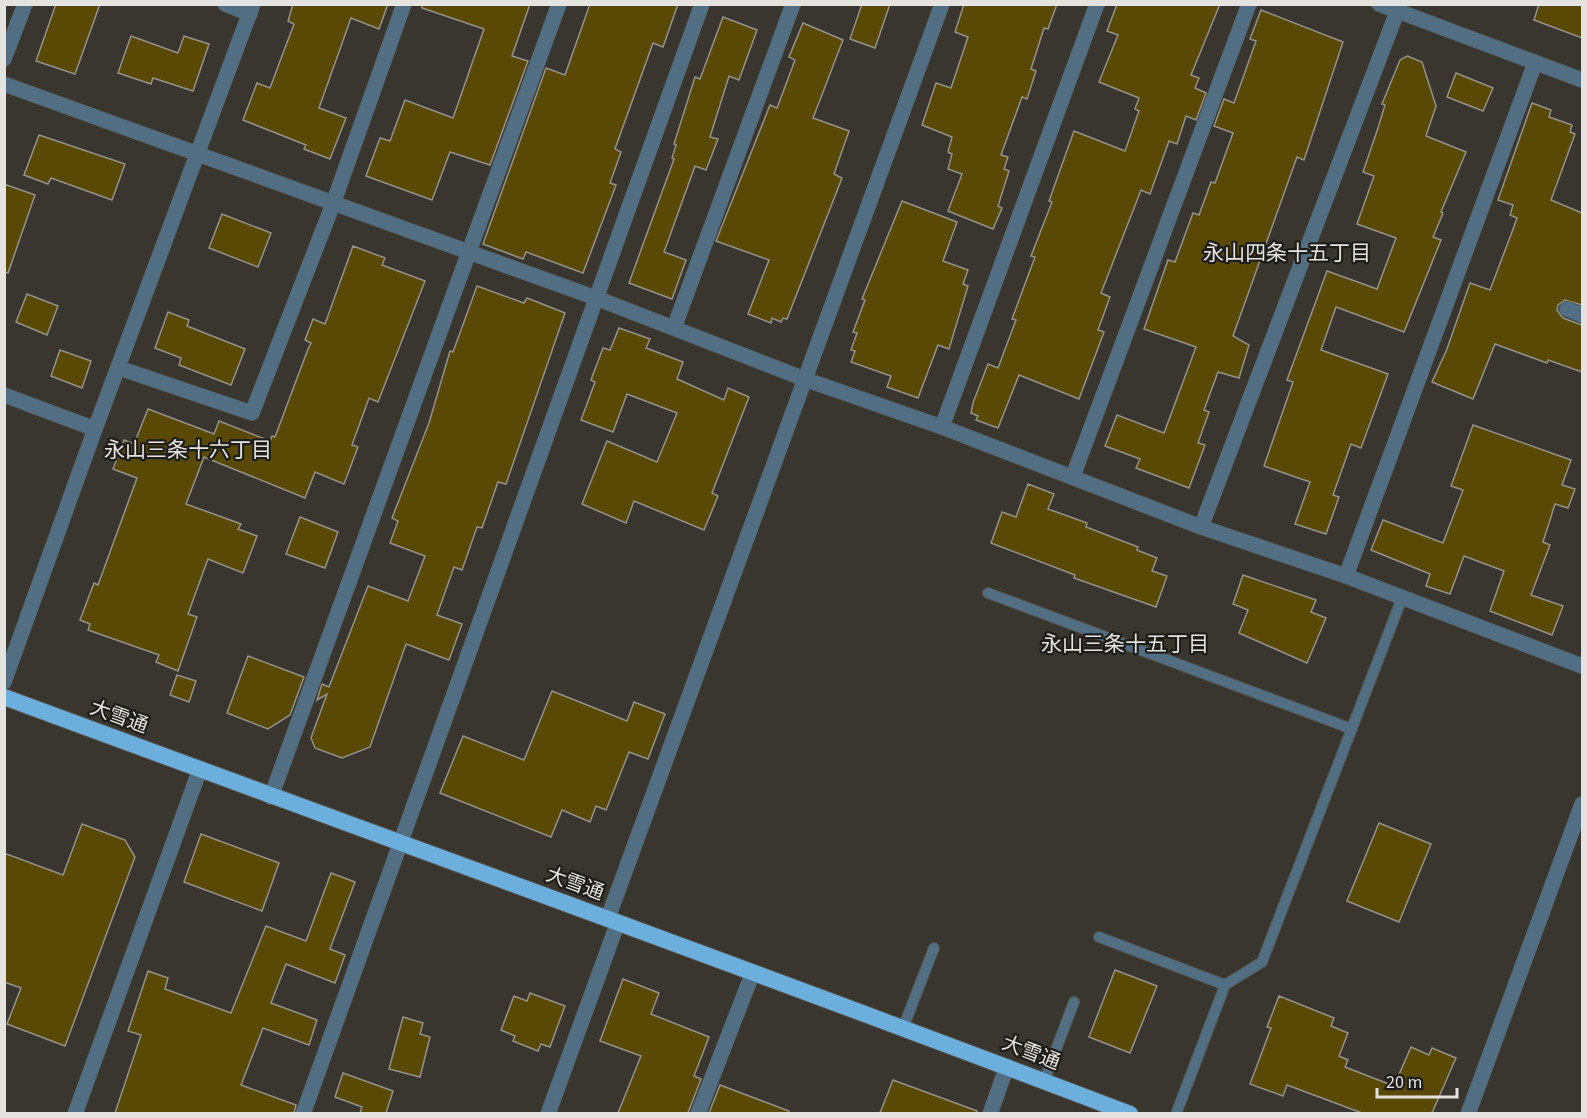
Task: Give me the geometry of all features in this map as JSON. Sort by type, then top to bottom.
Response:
[{"type":"highway","name":"大雪通","points":[[4,697],[271,797],[613,920],[1130,1113]]},
{"type":"street","points":[[4,59],[25,4]]},
{"type":"street","points":[[4,682],[251,9],[225,4]]},
{"type":"street","points":[[119,368],[252,413],[333,204],[404,4]]},
{"type":"street","points":[[271,797],[559,4]]},
{"type":"street","points":[[303,1113],[702,4]]},
{"type":"street","points":[[674,328],[793,4]]},
{"type":"street","points":[[548,1113],[613,920],[942,4]]},
{"type":"street","points":[[942,427],[1097,4]]},
{"type":"street","points":[[1073,476],[1249,4]]},
{"type":"street","points":[[1379,4],[1399,8],[1582,80]]},
{"type":"street","points":[[1201,527],[1399,8]]},
{"type":"street","points":[[1346,576],[1535,63]]},
{"type":"street","points":[[4,84],[596,298],[807,380],[942,427],[1201,527],[1346,576],[1582,666]]},
{"type":"street","points":[[1567,309],[1582,315]]},
{"type":"street","points":[[4,396],[95,429]]},
{"type":"street","points":[[75,1113],[200,769]]},
{"type":"street","points":[[1468,1113],[1582,804]]},
{"type":"street","points":[[698,1113],[753,972]]},
{"type":"street","points":[[990,1113],[1007,1066]]},
{"type":"lane","points":[[988,593],[1352,729]]},
{"type":"lane","points":[[1176,1113],[1225,985],[1262,962],[1402,598]]},
{"type":"lane","points":[[1099,937],[1225,985]]},
{"type":"lane","points":[[903,1028],[934,948]]},
{"type":"lane","points":[[1044,1081],[1074,1002]]},
{"type":"building","points":[[56,4],[100,4],[75,74],[36,61]]},
{"type":"building","points":[[293,4],[388,4],[379,29],[351,18],[319,108],[346,118],[330,159],[304,149],[306,145],[243,120],[257,83],[270,88],[294,24],[288,21]]},
{"type":"building","points":[[422,4],[530,4],[512,56],[528,61],[490,165],[450,152],[432,200],[366,176],[380,138],[390,141],[405,100],[453,118],[484,29],[422,8]]},
{"type":"building","points":[[590,4],[678,4],[663,47],[653,43],[615,149],[621,152],[610,183],[616,185],[583,273],[526,252],[523,259],[483,244],[546,68],[565,75]]},
{"type":"building","points":[[862,4],[890,4],[875,48],[850,39]]},
{"type":"building","points":[[964,4],[1057,4],[1048,29],[1044,28],[1031,69],[1036,71],[1027,99],[1022,97],[1001,155],[1008,157],[1004,169],[1009,171],[998,206],[1002,208],[993,229],[948,211],[962,174],[948,169],[952,154],[948,152],[952,137],[922,125],[936,83],[951,88],[968,37],[955,32]]},
{"type":"building","points":[[1117,4],[1220,4],[1191,75],[1199,78],[1195,88],[1206,93],[1196,120],[1186,116],[1177,144],[1169,141],[1150,194],[1141,190],[1101,293],[1110,297],[1098,330],[1104,332],[1079,399],[1019,375],[998,428],[976,420],[978,416],[971,413],[973,403],[988,364],[998,368],[1016,320],[1012,319],[1035,257],[1031,256],[1052,202],[1049,201],[1074,131],[1125,151],[1139,111],[1135,109],[1139,98],[1099,82],[1118,35],[1107,31]]},
{"type":"building","points":[[1539,4],[1582,4],[1582,38],[1534,20]]},
{"type":"building","points":[[1261,10],[1343,42],[1304,160],[1297,157],[1233,336],[1249,345],[1239,378],[1218,372],[1204,410],[1209,412],[1198,443],[1205,445],[1189,488],[1136,468],[1140,459],[1105,446],[1117,415],[1164,433],[1196,347],[1144,329],[1168,260],[1175,262],[1193,213],[1199,215],[1211,182],[1215,183],[1233,133],[1214,126],[1224,99],[1234,103],[1256,41],[1250,39]]},
{"type":"building","points":[[723,17],[757,30],[739,80],[729,76],[710,137],[718,139],[706,170],[695,166],[664,252],[686,260],[672,299],[629,283],[674,159],[672,158],[676,145],[674,144],[695,77],[700,79]]},
{"type":"building","points":[[803,23],[843,40],[813,118],[849,131],[834,174],[842,178],[787,319],[783,318],[781,322],[772,318],[771,323],[748,314],[769,260],[716,241],[770,105],[777,108],[795,60],[789,57]]},
{"type":"building","points":[[131,36],[178,53],[184,36],[209,44],[193,91],[153,78],[151,84],[118,73]]},
{"type":"building","points":[[1407,56],[1422,62],[1436,106],[1426,136],[1466,152],[1433,237],[1441,240],[1404,332],[1336,307],[1321,350],[1388,374],[1361,448],[1351,444],[1333,495],[1339,497],[1326,534],[1295,524],[1310,482],[1264,466],[1293,382],[1287,380],[1327,271],[1377,289],[1396,238],[1357,224],[1374,176],[1363,172],[1385,105],[1382,104],[1400,60]]},
{"type":"building","points":[[1456,73],[1493,88],[1483,111],[1447,97]]},
{"type":"building","points":[[1532,103],[1551,110],[1549,117],[1572,125],[1570,132],[1575,134],[1551,200],[1582,213],[1582,305],[1565,300],[1558,305],[1557,310],[1563,318],[1582,325],[1582,372],[1548,360],[1547,363],[1495,344],[1473,399],[1432,382],[1447,349],[1470,283],[1490,290],[1512,232],[1517,218],[1510,215],[1513,205],[1498,200]]},
{"type":"building","points":[[39,135],[125,164],[112,200],[51,178],[48,184],[24,175]]},
{"type":"building","points":[[4,184],[35,195],[8,273],[4,272]]},
{"type":"building","points":[[902,201],[957,222],[943,261],[968,270],[963,284],[968,286],[949,349],[938,345],[918,398],[887,387],[891,376],[851,362],[855,351],[851,350],[857,333],[853,332],[865,300],[862,299]]},
{"type":"building","points":[[222,214],[271,233],[258,267],[209,248]]},
{"type":"building","points":[[353,246],[385,258],[382,265],[425,281],[378,402],[369,398],[352,445],[358,447],[344,484],[315,472],[305,498],[204,457],[186,504],[241,524],[238,529],[257,536],[243,573],[208,559],[188,614],[197,617],[178,671],[156,662],[159,655],[88,630],[90,624],[80,620],[94,583],[98,585],[137,478],[113,469],[124,440],[134,444],[148,409],[214,434],[219,421],[270,441],[272,436],[275,437],[311,343],[305,340],[313,319],[325,324]]},
{"type":"building","points":[[477,286],[524,303],[527,298],[565,313],[506,484],[498,482],[482,528],[477,527],[462,570],[454,567],[437,615],[462,624],[449,660],[406,644],[370,747],[342,758],[315,748],[311,738],[327,694],[317,700],[322,684],[329,687],[368,586],[408,601],[425,556],[390,543],[398,521],[392,518],[429,423],[450,351],[453,352]]},
{"type":"building","points":[[27,294],[58,306],[47,335],[16,322]]},
{"type":"building","points":[[168,312],[189,320],[187,326],[245,349],[231,385],[179,365],[181,358],[155,348]]},
{"type":"building","points":[[619,328],[650,339],[646,348],[683,362],[677,379],[724,400],[728,388],[749,397],[712,493],[718,496],[704,530],[634,501],[626,523],[582,504],[607,441],[657,462],[677,413],[627,394],[613,432],[581,420],[595,382],[591,380],[603,348],[610,350]]},
{"type":"building","points":[[60,350],[91,361],[82,388],[51,376]]},
{"type":"building","points":[[1473,425],[1571,460],[1562,485],[1575,489],[1568,508],[1555,504],[1543,542],[1550,545],[1531,595],[1563,606],[1552,635],[1490,611],[1504,571],[1464,556],[1450,594],[1426,586],[1430,574],[1371,550],[1383,520],[1443,543],[1463,490],[1451,486]]},
{"type":"building","points":[[1028,484],[1054,494],[1048,509],[1087,523],[1086,527],[1138,547],[1137,550],[1157,558],[1152,571],[1167,576],[1156,607],[1074,578],[1075,575],[991,543],[1002,512],[1016,517]]},
{"type":"building","points":[[300,517],[338,532],[325,568],[286,554]]},
{"type":"building","points":[[1243,575],[1316,600],[1311,612],[1326,618],[1307,663],[1239,633],[1248,610],[1233,604]]},
{"type":"building","points":[[248,656],[304,677],[290,715],[268,729],[227,713]]},
{"type":"building","points":[[177,675],[196,681],[189,702],[170,695]]},
{"type":"building","points":[[552,691],[627,721],[634,702],[665,714],[648,759],[629,752],[606,810],[596,806],[590,822],[562,810],[551,837],[440,793],[463,736],[524,760]]},
{"type":"building","points":[[1379,823],[1431,844],[1399,922],[1347,901]]},
{"type":"building","points":[[82,824],[125,840],[135,857],[65,1046],[7,1024],[21,988],[4,982],[4,853],[63,875]]},
{"type":"building","points":[[201,834],[279,863],[262,911],[184,882]]},
{"type":"building","points":[[331,873],[355,882],[330,949],[345,955],[335,983],[286,964],[271,1003],[317,1020],[309,1045],[263,1028],[241,1085],[296,1105],[294,1113],[115,1113],[141,1035],[128,1031],[148,971],[168,978],[165,989],[231,1013],[266,926],[306,941]]},
{"type":"building","points":[[1115,970],[1157,986],[1130,1053],[1089,1037]]},
{"type":"building","points":[[623,979],[659,993],[651,1014],[709,1037],[694,1076],[701,1079],[688,1113],[618,1113],[641,1056],[600,1041]]},
{"type":"building","points":[[530,993],[565,1006],[550,1047],[541,1044],[538,1051],[513,1041],[515,1036],[501,1030],[514,996],[527,1001]]},
{"type":"building","points":[[1279,996],[1334,1018],[1331,1026],[1348,1033],[1339,1056],[1348,1060],[1345,1067],[1394,1086],[1411,1047],[1429,1055],[1432,1048],[1456,1058],[1432,1113],[1362,1113],[1287,1085],[1283,1096],[1250,1084],[1271,1028],[1267,1027]]},
{"type":"building","points":[[403,1017],[423,1023],[420,1034],[430,1037],[420,1077],[389,1069]]},
{"type":"building","points":[[343,1073],[393,1091],[386,1113],[360,1113],[362,1107],[335,1097]]},
{"type":"building","points":[[893,1080],[977,1111],[976,1113],[880,1113]]},
{"type":"building","points":[[720,1085],[789,1111],[789,1113],[709,1113]]},
{"type":"district","name":"永山四条十五丁目","points":[[1287,253]]},
{"type":"district","name":"永山三条十六丁目","points":[[188,450]]},
{"type":"district","name":"永山三条十五丁目","points":[[1125,644]]}]
